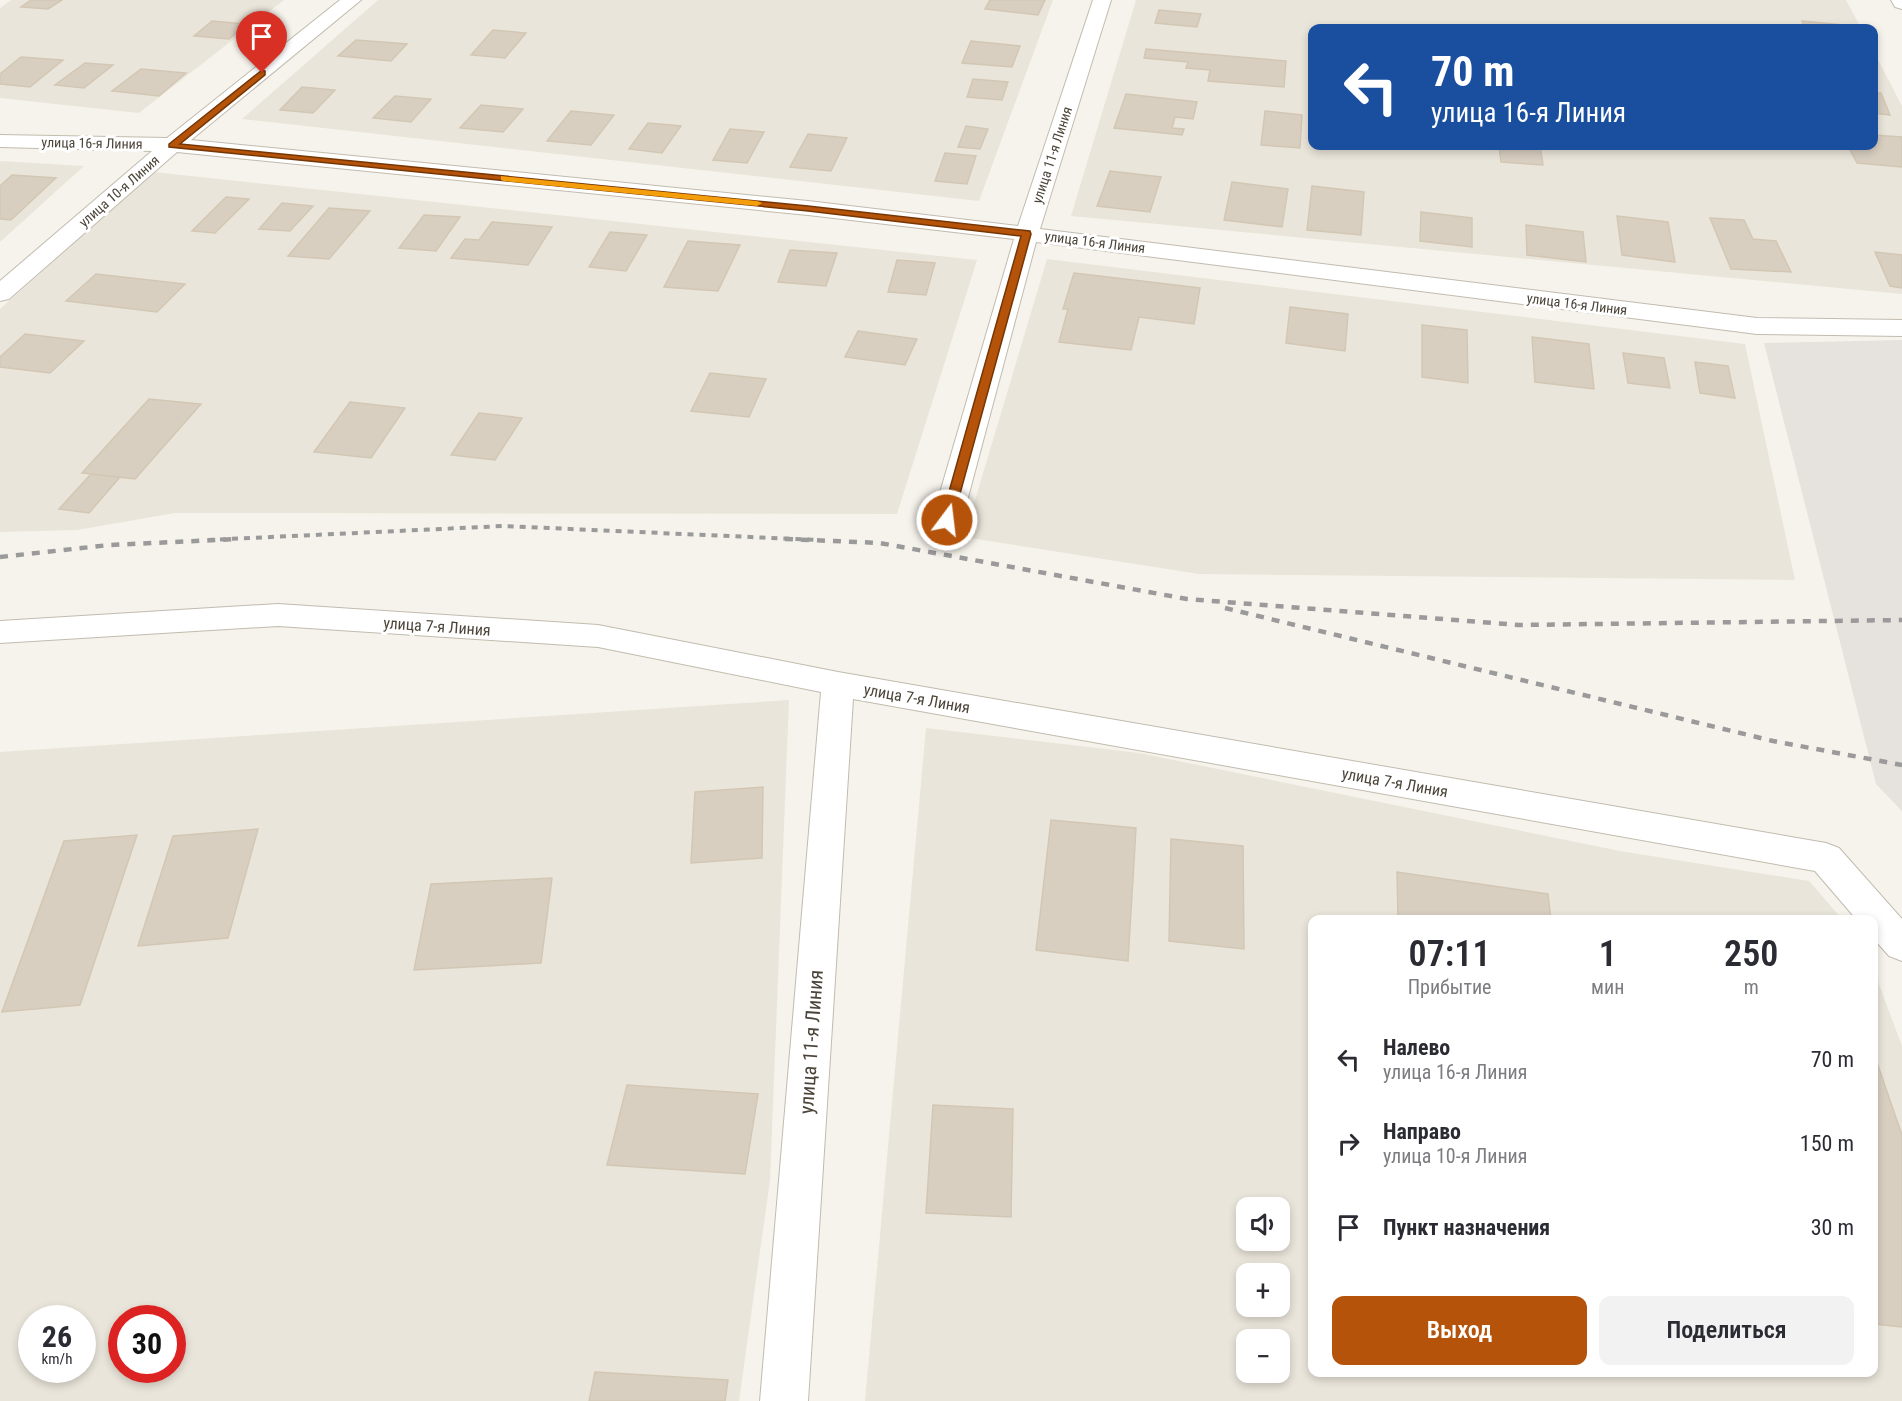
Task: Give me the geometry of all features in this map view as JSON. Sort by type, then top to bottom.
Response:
[{"type":"street","name":"улица 10-я Линия","points":[[0,294],[172,146],[352,0]]},
{"type":"street","name":"улица 11-я Линия","points":[[947,520],[1026,234],[1102,0]]},
{"type":"street","name":"улица 16-я Линия","points":[[0,141],[172,146],[808,208],[1757,327],[1902,328]]},
{"type":"street","name":"улица 7-я Линия","points":[[0,632],[278,615],[598,636],[838,684],[1826,858],[1876,915]]},
{"type":"street","name":"улица 11-я Линия","points":[[784,1401],[838,684]]},
{"type":"street","name":"улица 7-я Линия","points":[[1878,918],[1902,945]]},
{"type":"shaded area","points":[[11,0],[284,0],[139,113],[0,98],[0,8]]},
{"type":"shaded area","points":[[378,0],[1053,0],[979,201],[242,119]]},
{"type":"shaded area","points":[[1136,0],[1846,0],[1859,24],[1308,24],[1308,150],[1878,150],[1878,60],[1902,106],[1902,294],[1071,216]]},
{"type":"shaded area","points":[[0,161],[84,166],[0,242]]},
{"type":"shaded area","points":[[154,172],[977,260],[897,514],[175,513],[77,530],[0,532],[0,309]]},
{"type":"shaded area","points":[[1047,259],[1745,344],[1795,580],[1199,574],[964,537]]},
{"type":"shaded area","points":[[1902,340],[1902,811],[1876,784],[1764,343]]},
{"type":"shaded area","points":[[789,700],[770,1180],[739,1401],[0,1401],[0,752]]},
{"type":"shaded area","points":[[926,728],[1139,753],[1620,851],[1809,881],[1839,915],[1308,915],[1308,1377],[1878,1377],[1878,982],[1902,1046],[1902,1401],[865,1401]]},
{"type":"building","points":[[31,0],[62,0],[48,9],[21,7]]},
{"type":"building","points":[[990,0],[1045,0],[1038,15],[985,9]]},
{"type":"building","points":[[1159,10],[1201,14],[1197,27],[1155,23]]},
{"type":"building","points":[[212,21],[247,24],[229,39],[194,36]]},
{"type":"building","points":[[1802,21],[1833,24],[1803,24]]},
{"type":"building","points":[[493,30],[526,33],[505,58],[471,55]]},
{"type":"building","points":[[356,40],[407,44],[391,61],[338,56]]},
{"type":"building","points":[[971,41],[1020,46],[1012,67],[962,63]]},
{"type":"building","points":[[1146,49],[1286,61],[1284,87],[1208,81],[1210,70],[1186,68],[1188,62],[1144,58]]},
{"type":"building","points":[[21,57],[63,60],[30,87],[0,84],[0,74]]},
{"type":"building","points":[[85,63],[113,65],[84,88],[55,85]]},
{"type":"building","points":[[141,69],[186,73],[159,96],[112,91]]},
{"type":"building","points":[[973,79],[1008,82],[1002,100],[967,97]]},
{"type":"building","points":[[302,87],[335,90],[313,113],[280,110]]},
{"type":"building","points":[[1878,93],[1881,93],[1890,115],[1878,114]]},
{"type":"building","points":[[1126,94],[1197,102],[1193,119],[1175,117],[1172,128],[1184,129],[1182,135],[1114,128]]},
{"type":"building","points":[[395,96],[431,99],[411,122],[373,118]]},
{"type":"building","points":[[481,105],[523,109],[503,132],[460,128]]},
{"type":"building","points":[[571,111],[614,115],[591,145],[547,141]]},
{"type":"building","points":[[1265,111],[1302,115],[1300,148],[1261,145]]},
{"type":"building","points":[[648,123],[681,126],[662,153],[629,149]]},
{"type":"building","points":[[966,126],[988,129],[980,149],[958,147]]},
{"type":"building","points":[[730,129],[764,132],[747,163],[713,160]]},
{"type":"building","points":[[808,134],[847,138],[831,171],[790,167]]},
{"type":"building","points":[[1878,135],[1902,137],[1902,167],[1857,163],[1850,150],[1878,150]]},
{"type":"building","points":[[1500,150],[1541,150],[1543,165],[1501,162]]},
{"type":"building","points":[[945,153],[976,156],[967,184],[935,181]]},
{"type":"building","points":[[1110,171],[1161,177],[1150,212],[1097,206]]},
{"type":"building","points":[[12,175],[56,178],[11,220],[0,219],[0,186]]},
{"type":"building","points":[[1232,182],[1288,189],[1282,227],[1224,220]]},
{"type":"building","points":[[1312,186],[1364,192],[1361,235],[1307,230]]},
{"type":"building","points":[[226,197],[249,199],[215,233],[192,231]]},
{"type":"building","points":[[282,203],[313,206],[290,231],[259,229]]},
{"type":"building","points":[[329,208],[370,211],[329,259],[288,256]]},
{"type":"building","points":[[1421,212],[1472,218],[1472,247],[1420,241]]},
{"type":"building","points":[[424,215],[460,217],[436,251],[399,248]]},
{"type":"building","points":[[1617,216],[1668,222],[1675,262],[1622,255]]},
{"type":"building","points":[[1710,218],[1744,220],[1753,239],[1776,241],[1791,272],[1731,269]]},
{"type":"building","points":[[492,222],[552,227],[528,265],[451,258],[465,239],[479,240]]},
{"type":"building","points":[[1526,225],[1583,232],[1586,262],[1527,255]]},
{"type":"building","points":[[610,232],[647,235],[626,271],[589,267]]},
{"type":"building","points":[[688,241],[740,245],[718,291],[664,287]]},
{"type":"building","points":[[790,250],[837,253],[826,286],[778,282]]},
{"type":"building","points":[[1875,252],[1902,255],[1902,288],[1890,286]]},
{"type":"building","points":[[897,260],[935,263],[926,295],[888,292]]},
{"type":"building","points":[[1074,273],[1200,288],[1194,324],[1139,317],[1131,350],[1059,342],[1068,309],[1063,309]]},
{"type":"building","points":[[96,274],[185,284],[157,312],[66,301]]},
{"type":"building","points":[[1290,307],[1348,314],[1345,351],[1286,343]]},
{"type":"building","points":[[1422,325],[1467,330],[1468,383],[1422,377]]},
{"type":"building","points":[[858,331],[917,339],[905,365],[845,357]]},
{"type":"building","points":[[25,334],[84,341],[50,373],[0,367],[0,357]]},
{"type":"building","points":[[1532,337],[1589,344],[1594,389],[1535,382]]},
{"type":"building","points":[[1623,353],[1664,358],[1670,388],[1628,383]]},
{"type":"building","points":[[1695,362],[1728,366],[1735,398],[1700,393]]},
{"type":"building","points":[[710,373],[766,379],[749,417],[691,411]]},
{"type":"building","points":[[149,399],[201,404],[135,479],[82,473]]},
{"type":"building","points":[[350,402],[405,408],[371,458],[314,452]]},
{"type":"building","points":[[479,413],[522,418],[495,460],[451,455]]},
{"type":"building","points":[[91,474],[120,477],[89,513],[59,509]]},
{"type":"building","points":[[763,787],[762,858],[691,863],[695,792]]},
{"type":"building","points":[[1051,820],[1136,828],[1128,961],[1036,950]]},
{"type":"building","points":[[258,829],[228,938],[138,946],[173,836]]},
{"type":"building","points":[[137,835],[80,1005],[2,1012],[64,841]]},
{"type":"building","points":[[1171,839],[1243,846],[1244,949],[1169,941]]},
{"type":"building","points":[[1397,872],[1548,894],[1550,915],[1398,915]]},
{"type":"building","points":[[552,878],[541,963],[414,970],[431,884]]},
{"type":"building","points":[[1878,1066],[1902,1135],[1902,1327],[1878,1324]]},
{"type":"building","points":[[627,1085],[758,1094],[745,1174],[607,1165]]},
{"type":"building","points":[[933,1105],[1013,1109],[1011,1217],[926,1213]]},
{"type":"building","points":[[595,1372],[728,1380],[725,1401],[589,1401]]},
{"type":"railway","points":[[208,540],[503,526],[818,540]]},
{"type":"railway","points":[[0,557],[109,545],[239,539]]},
{"type":"railway","points":[[785,539],[880,543],[1187,599],[1519,625],[1902,620]]},
{"type":"railway","points":[[1225,608],[1773,741],[1902,765]]},
{"type":"slow traffic","points":[[504,178],[757,203]]},
{"type":"route","points":[[262,73],[172,146],[808,208],[1026,234],[947,520]]}]
